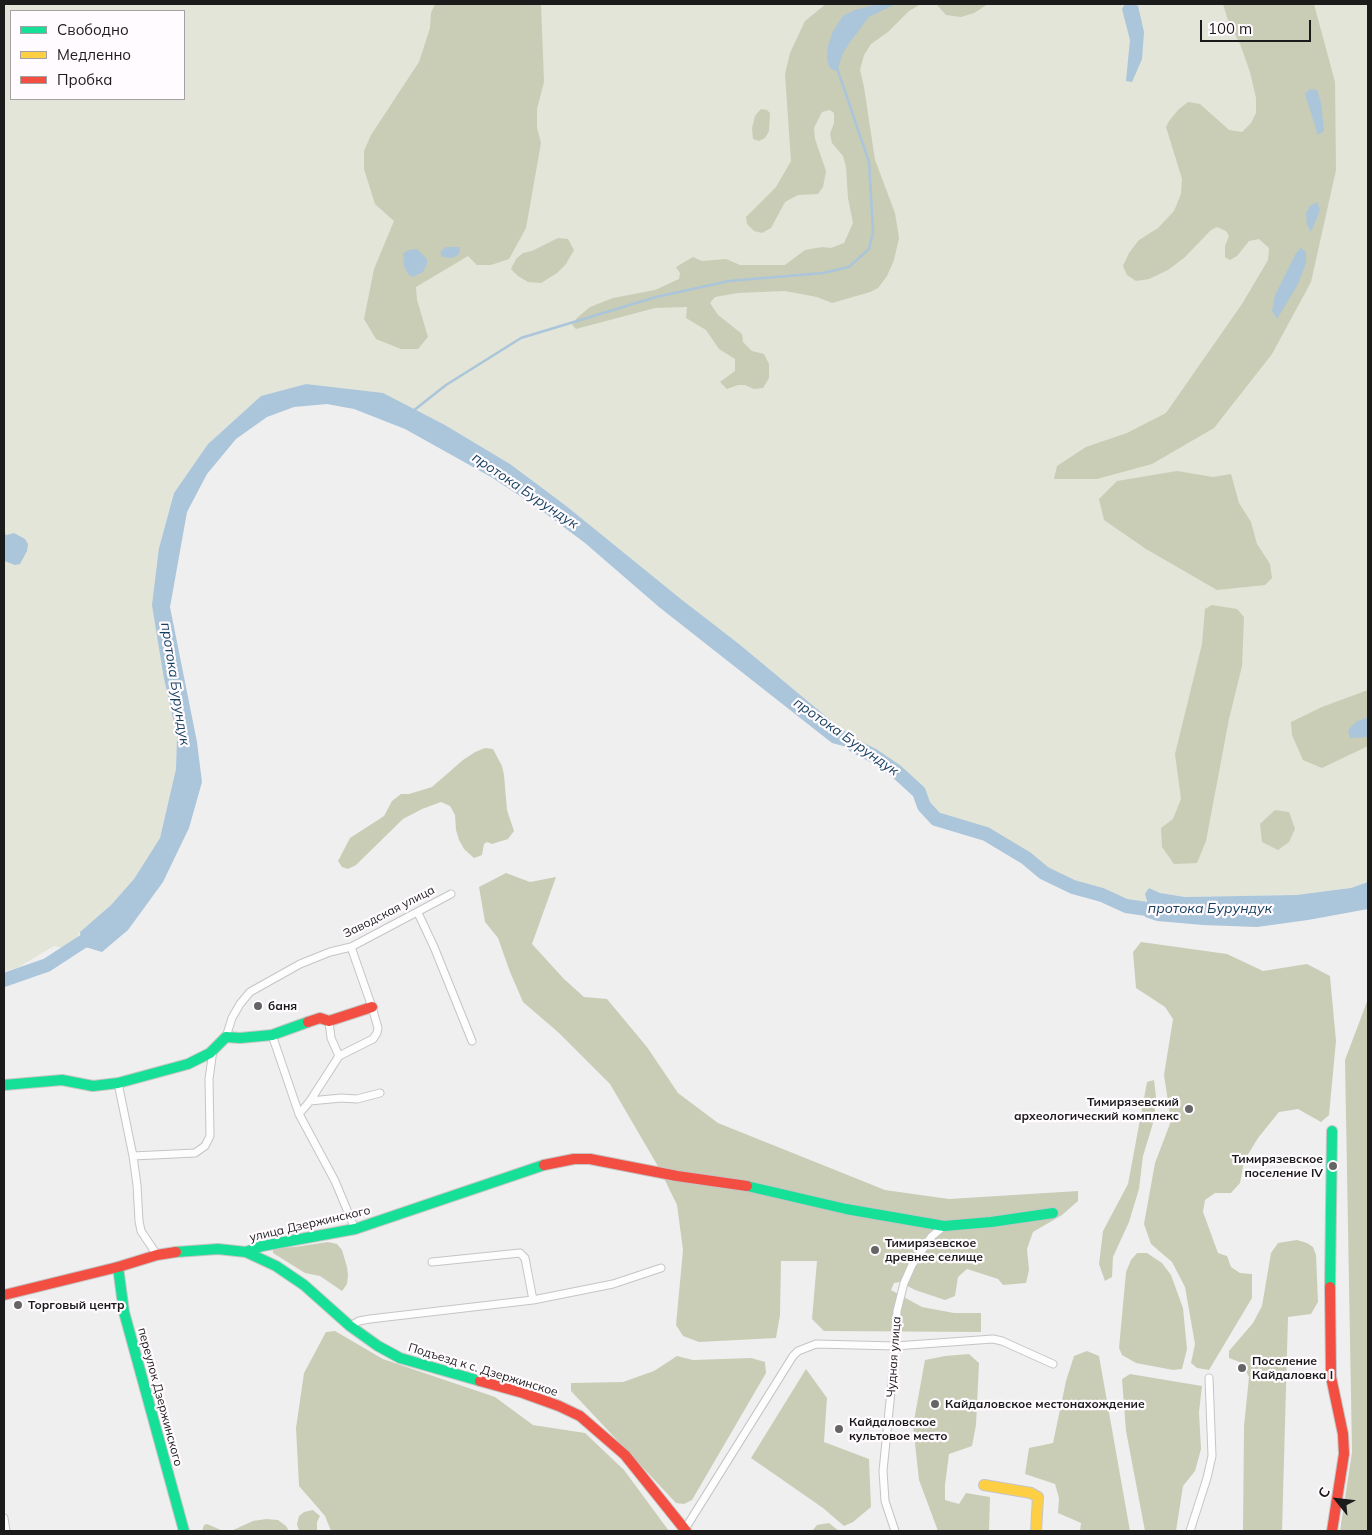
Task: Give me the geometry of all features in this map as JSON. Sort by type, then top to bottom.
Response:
[{"type":"street","name":"Заводская улица","points":[[4,1086],[62,1080],[93,1086],[118,1083],[188,1064],[213,1049],[226,1037],[232,1018],[250,992],[300,964],[351,946],[418,913],[434,902],[451,894]]},
{"type":"street","points":[[418,913],[434,947],[472,1042]]},
{"type":"street","points":[[299,1114],[310,1101],[339,1056],[374,1039],[377,1033],[378,1028],[372,1007],[351,946]]},
{"type":"street","points":[[226,1037],[272,1036],[320,1018],[329,1021],[372,1007]]},
{"type":"street","points":[[329,1021],[330,1038],[339,1056]]},
{"type":"street","points":[[272,1036],[299,1114],[335,1182],[355,1229]]},
{"type":"street","points":[[133,1156],[195,1153],[205,1146],[210,1136],[209,1079],[213,1049]]},
{"type":"street","points":[[118,1083],[133,1156],[137,1186],[138,1221],[141,1231],[157,1255]]},
{"type":"street","points":[[310,1101],[341,1098],[357,1099],[380,1093]]},
{"type":"street","points":[[1332,1131],[1331,1377],[1343,1434],[1344,1454],[1332,1531]]},
{"type":"street","name":"улица Дзержинского","points":[[4,1295],[118,1267],[157,1255],[182,1251],[218,1249],[246,1252],[262,1246],[355,1229],[559,1160],[590,1160],[677,1176],[758,1186],[846,1209],[944,1226],[991,1222],[1053,1213]]},
{"type":"street","name":"Чудная улица","points":[[896,1531],[885,1501],[883,1471],[897,1311],[904,1282],[921,1250],[931,1237],[944,1226]]},
{"type":"street","name":"Подъезд к с. Дзержинское","points":[[246,1252],[276,1266],[304,1285],[350,1326],[378,1346],[400,1358],[538,1398],[580,1416],[625,1455],[685,1530]]},
{"type":"street","points":[[432,1262],[520,1253],[526,1258],[533,1300]]},
{"type":"street","name":"переулок Дзержинского","points":[[118,1267],[124,1312],[184,1531]]},
{"type":"street","points":[[350,1326],[359,1321],[370,1319],[533,1300],[613,1284],[660,1268]]},
{"type":"street","points":[[685,1530],[793,1356],[798,1351],[816,1344],[895,1346],[992,1338],[1053,1364]]},
{"type":"street","points":[[1190,1531],[1212,1456],[1209,1378]]},
{"type":"street","points":[[984,1485],[1031,1493],[1038,1497],[1036,1531]]},
{"type":"street","points":[[4,1518],[6,1531]]},
{"type":"shaded area","points":[[4,4],[1368,4],[1368,882],[1351,888],[1296,895],[1185,897],[1160,893],[1149,888],[1144,909],[1126,906],[1102,895],[1073,887],[1044,873],[1026,858],[986,834],[936,819],[924,806],[919,792],[896,771],[869,753],[856,739],[739,644],[682,601],[565,505],[510,464],[445,425],[383,394],[306,384],[261,396],[208,444],[174,493],[159,548],[164,679],[177,736],[176,769],[160,838],[134,879],[111,905],[80,932],[69,949],[54,946],[17,968],[4,971]]},
{"type":"green space","points":[[435,4],[541,4],[544,82],[537,109],[537,128],[541,143],[526,228],[509,259],[491,265],[477,265],[468,256],[416,287],[417,300],[428,337],[418,349],[401,349],[376,339],[364,319],[374,269],[394,221],[375,204],[364,169],[364,151],[371,135],[419,62],[430,28],[431,13]]},
{"type":"green space","points":[[826,4],[921,4],[909,11],[888,32],[871,44],[864,55],[860,70],[875,160],[895,213],[899,238],[894,260],[887,276],[878,288],[832,303],[817,297],[785,291],[738,293],[715,297],[710,303],[718,315],[742,334],[743,342],[752,351],[764,354],[769,364],[769,378],[763,388],[754,389],[745,385],[738,385],[727,389],[720,382],[735,371],[735,359],[719,349],[706,330],[686,318],[687,307],[655,308],[576,329],[572,325],[590,307],[613,298],[655,290],[679,279],[680,273],[676,267],[693,257],[702,261],[726,259],[740,265],[785,265],[805,250],[822,247],[831,248],[844,243],[853,223],[848,198],[846,167],[843,156],[832,143],[830,134],[834,123],[834,113],[830,110],[822,112],[814,128],[815,139],[826,171],[823,187],[818,194],[798,195],[785,202],[771,228],[762,233],[754,231],[747,224],[746,217],[776,187],[791,161],[785,74],[790,53],[805,21]]},
{"type":"green space","points":[[932,4],[988,4],[974,13],[961,17],[946,15],[937,5]]},
{"type":"green space","points":[[1223,4],[1314,4],[1335,82],[1336,170],[1311,282],[1272,354],[1214,428],[1152,464],[1097,479],[1054,479],[1057,466],[1086,447],[1127,433],[1166,413],[1242,304],[1268,260],[1269,248],[1259,239],[1249,241],[1237,256],[1230,260],[1225,257],[1225,246],[1229,236],[1226,231],[1217,227],[1211,230],[1185,257],[1168,270],[1149,279],[1136,281],[1127,275],[1123,266],[1129,253],[1139,240],[1158,228],[1174,211],[1181,194],[1182,179],[1166,127],[1179,109],[1188,102],[1200,104],[1229,130],[1242,132],[1251,123],[1256,113],[1256,98],[1250,72]]},
{"type":"green space","points":[[761,109],[767,110],[770,113],[769,131],[765,138],[759,141],[753,139],[752,128],[755,116]]},
{"type":"green space","points":[[558,238],[568,239],[574,250],[566,264],[557,273],[541,283],[528,282],[511,269],[516,259],[523,253],[532,251]]},
{"type":"green space","points":[[1177,471],[1213,477],[1231,474],[1239,503],[1251,522],[1257,544],[1270,564],[1272,578],[1265,585],[1217,590],[1146,549],[1104,520],[1099,499],[1117,481]]},
{"type":"green space","points":[[1212,605],[1237,609],[1244,617],[1242,666],[1229,719],[1206,841],[1197,863],[1174,864],[1162,847],[1161,828],[1173,819],[1181,799],[1175,754],[1202,644],[1205,609]]},
{"type":"green space","points":[[1368,690],[1368,746],[1322,768],[1303,760],[1292,735],[1291,722],[1322,707]]},
{"type":"green space","points":[[485,748],[493,749],[502,766],[507,810],[514,831],[508,839],[492,844],[487,842],[484,844],[482,855],[474,858],[464,849],[459,840],[455,815],[450,806],[441,802],[403,819],[356,865],[348,869],[342,867],[338,861],[350,838],[384,816],[392,801],[401,794],[409,794],[432,787],[463,760]]},
{"type":"green space","points":[[1275,810],[1289,812],[1295,829],[1289,842],[1278,850],[1262,842],[1260,824]]},
{"type":"green space","points":[[506,873],[530,882],[556,877],[532,944],[564,979],[584,997],[607,999],[647,1047],[678,1093],[718,1123],[885,1190],[949,1199],[1078,1191],[1078,1201],[1062,1215],[1033,1232],[1027,1249],[1029,1270],[1026,1283],[1003,1285],[998,1279],[967,1269],[958,1277],[955,1296],[945,1300],[915,1290],[900,1282],[894,1283],[891,1290],[922,1307],[954,1313],[981,1313],[981,1332],[824,1331],[812,1319],[817,1261],[781,1261],[780,1315],[776,1338],[699,1342],[683,1336],[676,1325],[683,1250],[677,1205],[659,1168],[610,1084],[559,1033],[523,1002],[498,938],[485,922],[479,887]]},
{"type":"green space","points":[[1141,942],[1227,954],[1263,971],[1307,964],[1330,976],[1336,1041],[1329,1115],[1321,1122],[1298,1109],[1279,1112],[1258,1138],[1244,1161],[1240,1183],[1231,1193],[1215,1193],[1205,1200],[1203,1212],[1218,1253],[1227,1256],[1231,1267],[1240,1273],[1252,1274],[1252,1298],[1209,1370],[1197,1368],[1191,1363],[1195,1344],[1185,1287],[1172,1262],[1151,1244],[1144,1224],[1155,1163],[1171,1121],[1164,1075],[1173,1019],[1165,1007],[1136,988],[1133,952]]},
{"type":"green space","points":[[1368,999],[1368,1531],[1340,1531],[1352,1452],[1345,1060]]},
{"type":"green space","points":[[1154,1080],[1156,1097],[1154,1120],[1143,1156],[1139,1189],[1129,1222],[1113,1257],[1112,1277],[1105,1281],[1099,1264],[1103,1231],[1128,1184],[1147,1082]]},
{"type":"green space","points":[[1297,1240],[1313,1247],[1316,1255],[1318,1302],[1311,1314],[1288,1317],[1282,1531],[1243,1531],[1244,1426],[1249,1377],[1242,1363],[1229,1358],[1229,1351],[1253,1323],[1262,1306],[1271,1253],[1278,1243]]},
{"type":"green space","points":[[328,1242],[337,1244],[342,1250],[347,1267],[347,1284],[342,1291],[320,1276],[305,1273],[273,1253],[273,1250],[277,1248]]},
{"type":"green space","points":[[1137,1253],[1147,1253],[1162,1263],[1171,1275],[1183,1308],[1187,1349],[1182,1369],[1173,1370],[1136,1363],[1122,1355],[1119,1348],[1126,1272],[1131,1260]]},
{"type":"green space","points":[[335,1331],[383,1359],[495,1397],[533,1425],[585,1433],[624,1470],[669,1531],[331,1531],[325,1516],[299,1486],[296,1428],[304,1373],[326,1332]]},
{"type":"green space","points":[[1087,1351],[1099,1356],[1130,1531],[1080,1531],[1081,1523],[1058,1513],[1059,1498],[1055,1484],[1025,1474],[1029,1448],[1053,1443],[1066,1381],[1074,1356]]},
{"type":"green space","points":[[969,1354],[979,1363],[976,1425],[972,1446],[949,1454],[945,1500],[959,1504],[966,1493],[990,1497],[989,1531],[938,1531],[919,1480],[913,1426],[925,1360]]},
{"type":"green space","points":[[677,1356],[693,1360],[751,1358],[765,1362],[766,1373],[692,1500],[684,1504],[676,1503],[571,1391],[571,1383],[623,1382],[654,1371]]},
{"type":"green space","points":[[806,1369],[827,1398],[824,1442],[869,1459],[871,1507],[853,1522],[844,1526],[823,1508],[751,1458]]},
{"type":"green space","points":[[1130,1374],[1202,1386],[1199,1412],[1201,1449],[1195,1471],[1183,1486],[1176,1531],[1145,1531],[1126,1431],[1122,1379]]},
{"type":"green space","points":[[313,1510],[320,1516],[317,1522],[317,1531],[299,1531],[297,1524],[299,1516],[304,1512]]},
{"type":"green space","points":[[266,1519],[278,1520],[289,1531],[231,1531],[253,1521]]},
{"type":"green space","points":[[829,1523],[839,1531],[812,1531],[817,1525]]},
{"type":"green space","points":[[207,1524],[221,1530],[231,1531],[202,1531],[204,1525]]},
{"type":"water","points":[[878,4],[896,4],[869,17],[843,53],[837,71],[833,70],[829,67],[827,58],[828,46],[833,31],[843,16],[855,10]]},
{"type":"water","points":[[1125,4],[1138,6],[1144,32],[1142,59],[1132,82],[1126,81],[1130,40],[1122,9]]},
{"type":"water","points":[[1310,89],[1317,90],[1321,103],[1324,131],[1318,135],[1305,94]]},
{"type":"water","points":[[1317,202],[1320,210],[1311,232],[1307,225],[1306,213],[1310,206]]},
{"type":"water","points":[[446,247],[459,247],[460,251],[458,255],[452,258],[442,257],[440,252]]},
{"type":"water","points":[[1301,248],[1306,252],[1306,263],[1298,284],[1277,319],[1272,311],[1275,295],[1296,253]]},
{"type":"water","points":[[417,249],[427,259],[427,264],[423,272],[413,277],[408,274],[404,266],[403,253]]},
{"type":"water","points":[[306,384],[383,393],[445,425],[510,464],[565,505],[739,644],[856,739],[869,753],[832,743],[659,607],[585,543],[537,507],[491,477],[405,429],[354,409],[327,404],[294,407],[267,417],[236,439],[207,474],[187,512],[170,607],[197,742],[202,782],[189,828],[163,882],[128,930],[102,952],[82,946],[80,932],[111,905],[134,879],[160,838],[176,769],[177,736],[164,679],[152,605],[159,548],[174,493],[208,444],[261,396]]},
{"type":"water","points":[[14,533],[25,539],[28,544],[27,551],[20,564],[15,565],[4,561],[4,534]]},
{"type":"water","points":[[1368,717],[1368,737],[1350,738],[1348,730],[1356,722]]},
{"type":"water","points":[[1368,882],[1368,909],[1308,920],[1257,927],[1157,921],[1145,917],[1144,909],[1147,901],[1145,894],[1149,888],[1160,893],[1185,897],[1296,895],[1351,888]]},
{"type":"waterway","points":[[413,411],[446,385],[521,338],[656,297],[729,281],[823,273],[849,267],[869,249],[873,232],[869,162],[837,68]]},
{"type":"waterway","name":"протока Бурундук","points":[[853,745],[896,771],[919,792],[924,806],[936,819],[986,834],[1026,858],[1044,873],[1073,887],[1102,895],[1126,906],[1161,911]]},
{"type":"waterway","name":"протока Бурундук","points":[[4,980],[47,965],[96,933]]},
{"type":"traffic: fast","points":[[4,1085],[62,1080],[93,1086],[118,1083],[188,1064],[210,1053],[226,1037],[240,1038],[272,1035],[308,1022]]},
{"type":"traffic: fast","points":[[1330,1287],[1332,1131]]},
{"type":"traffic: fast","points":[[176,1252],[218,1249],[246,1252],[262,1246],[355,1229],[544,1165]]},
{"type":"traffic: fast","points":[[747,1186],[846,1209],[944,1226],[991,1222],[1053,1213]]},
{"type":"traffic: fast","points":[[246,1252],[276,1266],[304,1285],[350,1326],[378,1346],[400,1358],[480,1381]]},
{"type":"traffic: fast","points":[[118,1267],[124,1312],[184,1531]]},
{"type":"traffic: slow","points":[[984,1485],[1031,1493],[1038,1497],[1036,1531]]},
{"type":"traffic: jam","points":[[308,1022],[320,1018],[329,1021],[372,1007]]},
{"type":"traffic: jam","points":[[544,1165],[574,1159],[590,1159],[677,1176],[747,1186]]},
{"type":"traffic: jam","points":[[4,1295],[118,1267],[157,1255],[176,1252]]},
{"type":"traffic: jam","points":[[1330,1287],[1331,1377],[1343,1434],[1344,1454],[1332,1531]]},
{"type":"traffic: jam","points":[[480,1381],[523,1393],[580,1416],[625,1455],[686,1531]]},
{"type":"place","name":"баня","points":[[258,1006]]},
{"type":"place","name":"Тимирязевский археологический комплекс","points":[[1189,1109]]},
{"type":"place","name":"Тимирязевское поселение IV","points":[[1333,1166]]},
{"type":"place","name":"Тимирязевское древнее селище","points":[[875,1250]]},
{"type":"place","name":"Торговый центр","points":[[18,1305]]},
{"type":"place","name":"Поселение Кайдаловка I","points":[[1242,1368]]},
{"type":"place","name":"Кайдаловское местонахождение","points":[[935,1404]]},
{"type":"place","name":"Кайдаловское культовое место","points":[[839,1429]]}]
